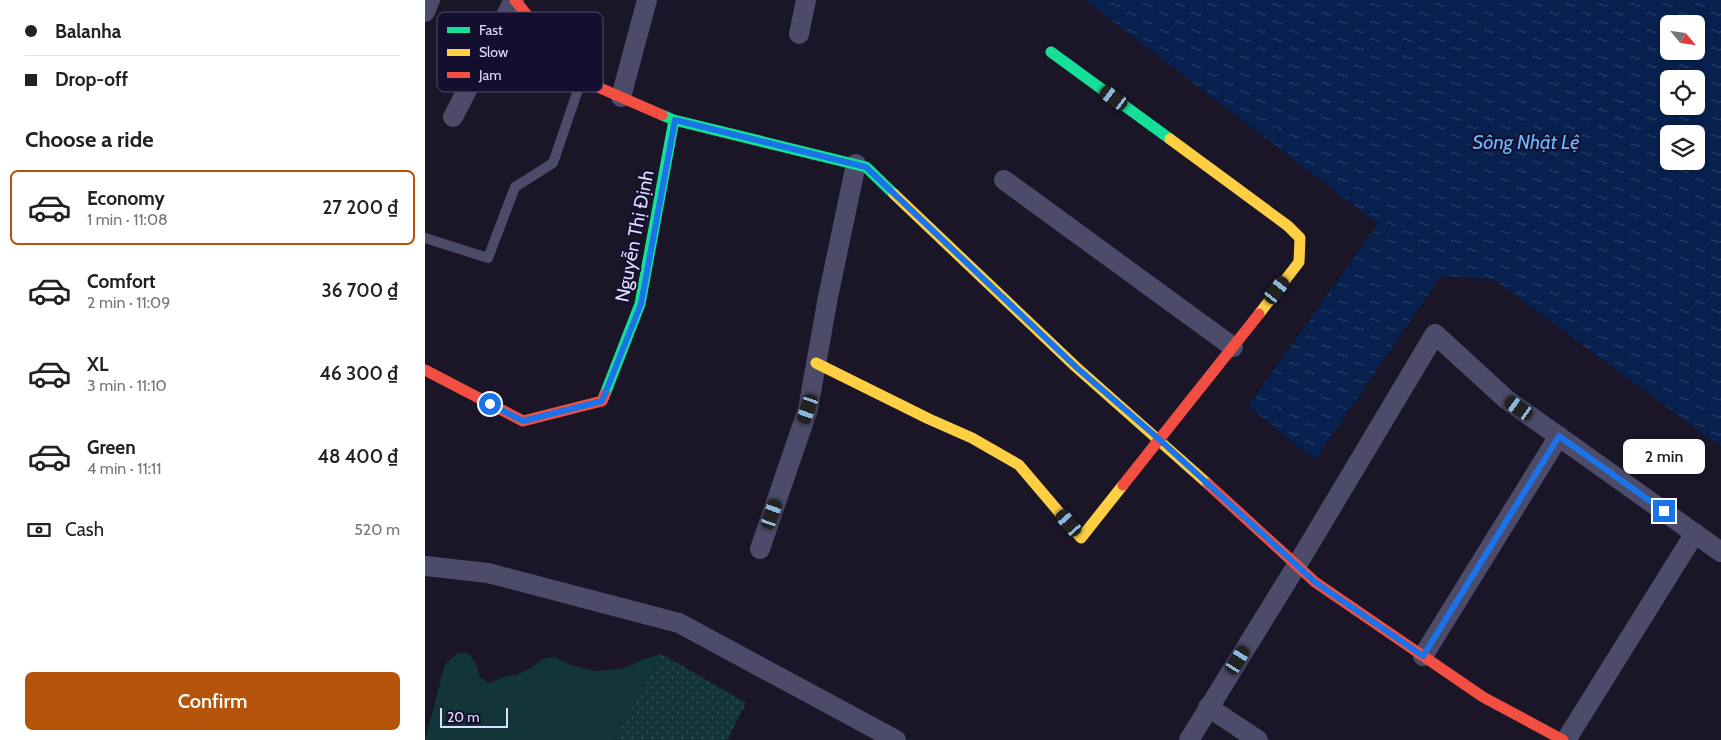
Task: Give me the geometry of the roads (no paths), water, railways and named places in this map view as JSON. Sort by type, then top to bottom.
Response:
[{"type":"street","points":[[425,12],[430,0]]},
{"type":"street","points":[[509,12],[515,0],[525,12]]},
{"type":"street","points":[[621,98],[647,0]]},
{"type":"street","points":[[799,34],[806,0]]},
{"type":"street","points":[[816,364],[972,438],[1019,465],[1081,538],[1299,262],[1300,238],[1288,226],[1051,52]]},
{"type":"street","points":[[603,90],[675,120],[866,167],[1076,367],[1160,440],[1315,582],[1483,697],[1565,740],[1695,533]]},
{"type":"street","points":[[453,117],[466,92]]},
{"type":"street","name":"Nguyễn Thị Định","points":[[425,370],[523,421],[602,401],[641,304],[675,120]]},
{"type":"street","points":[[760,550],[808,409],[856,164]]},
{"type":"street","points":[[1004,180],[1233,347]]},
{"type":"street","points":[[1189,740],[1297,565],[1435,334],[1506,399],[1721,552]]},
{"type":"street","points":[[1423,656],[1559,436]]},
{"type":"street","points":[[425,566],[488,573],[679,623],[896,740]]},
{"type":"street","points":[[1208,707],[1258,740]]},
{"type":"lane","points":[[425,238],[488,258],[515,187],[553,163],[577,92]]},
{"type":"water","name":"Sông Nhật Lệ","points":[[1085,0],[1721,0],[1721,447],[1493,279],[1441,276],[1315,460],[1248,406],[1378,224]]}]
